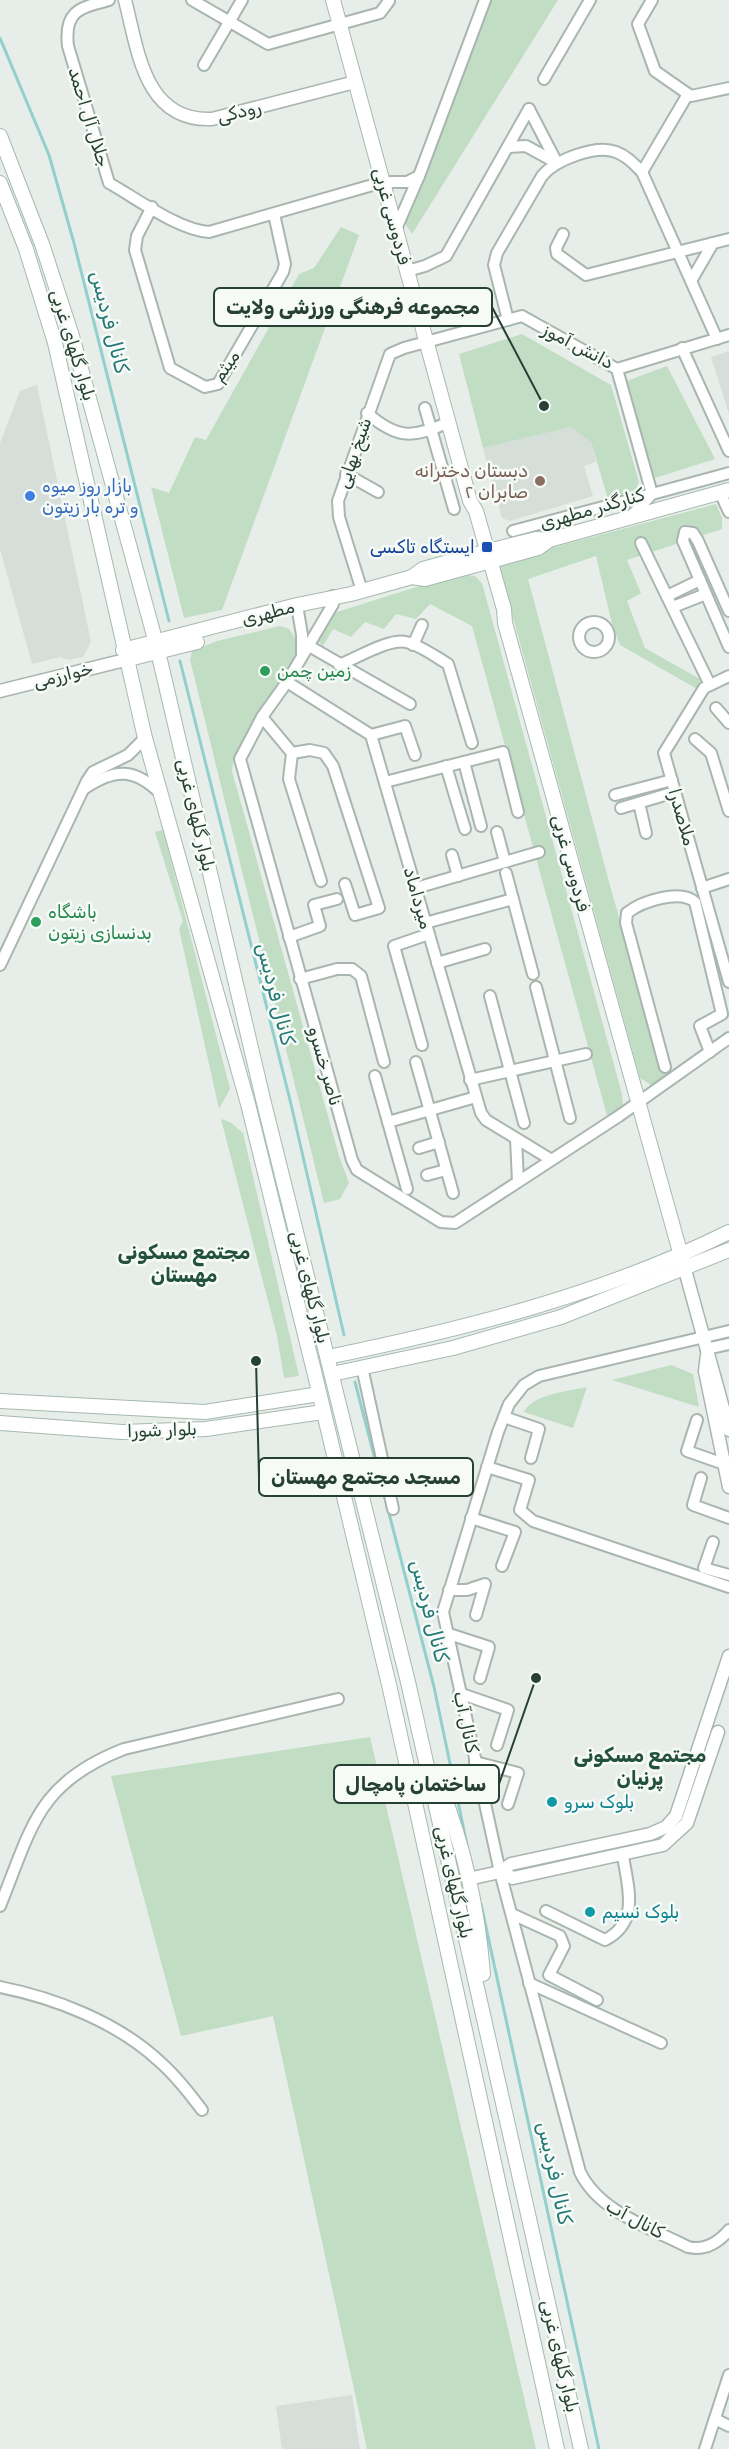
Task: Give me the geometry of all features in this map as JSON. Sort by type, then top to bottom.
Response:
[{"type":"main road","name":"فردوسی غربی","points":[[333,0],[485,557],[504,609],[505,623],[685,1270]]},
{"type":"main road","name":"بلوار گلهای غربی","points":[[0,136],[42,244],[72,336],[157,648],[422,1743],[581,2449]]},
{"type":"main road","name":"بلوار گلهای غربی","points":[[0,183],[26,249],[56,343],[124,655],[145,738],[248,1104],[390,1689],[557,2449]]},
{"type":"main road","name":"مطهری","points":[[124,655],[157,648],[181,637],[333,600],[412,577],[423,569],[485,557],[536,539],[549,540],[724,491]]},
{"type":"main road","points":[[157,648],[298,609]]},
{"type":"main road","points":[[150,622],[164,633],[181,637]]},
{"type":"main road","points":[[279,1232],[287,1221],[295,1225]]},
{"type":"main road","points":[[328,1357],[500,1316],[569,1295],[681,1255],[729,1232]]},
{"type":"main road","points":[[332,1374],[453,1348],[561,1317],[729,1251]]},
{"type":"main road","points":[[360,1350],[355,1359],[362,1367]]},
{"type":"main road","name":"بلوار شورا","points":[[0,1401],[205,1412],[319,1394]]},
{"type":"main road","name":"بلوار شورا","points":[[0,1423],[122,1432],[206,1429],[323,1412]]},
{"type":"main road","points":[[357,1551],[364,1557],[370,1556],[375,1547]]},
{"type":"main road","points":[[422,1743],[462,1849],[477,1916],[486,2021]]},
{"type":"street","name":"جلال آل احمد","points":[[110,0],[88,3],[72,15],[68,24],[68,46],[109,183],[189,229],[209,232],[383,182],[407,182],[419,176]]},
{"type":"street","name":"رودکی","points":[[124,0],[146,78],[163,103],[189,118],[212,120],[355,82]]},
{"type":"street","points":[[192,0],[268,44],[380,13],[389,1]]},
{"type":"street","points":[[204,65],[242,0]]},
{"type":"street","points":[[396,229],[419,176],[485,0]]},
{"type":"street","points":[[544,79],[590,0]]},
{"type":"street","points":[[652,0],[638,24],[655,71],[691,96],[729,88]]},
{"type":"street","points":[[642,172],[688,94]]},
{"type":"street","points":[[407,271],[446,256],[529,109],[557,162]]},
{"type":"street","points":[[508,147],[526,146],[557,162]]},
{"type":"street","points":[[508,320],[494,265],[497,253],[542,176],[550,166],[557,162],[600,150],[614,151],[628,158],[642,172],[717,339]]},
{"type":"street","name":"میثم","points":[[152,207],[137,236],[135,250],[166,357],[170,368],[205,387],[218,384],[283,272],[285,264],[274,214]]},
{"type":"street","points":[[563,234],[556,248],[557,254],[586,275],[729,239]]},
{"type":"street","points":[[691,281],[712,243]]},
{"type":"street","name":"دانش آموز","points":[[427,341],[522,316],[617,369],[729,335]]},
{"type":"street","name":"شیخ بهایی","points":[[356,593],[339,517],[338,501],[367,413],[390,354],[427,341]]},
{"type":"street","points":[[682,348],[724,426],[729,451]]},
{"type":"street","name":"کنارگذر مطهری","points":[[513,531],[652,494],[617,369]]},
{"type":"street","points":[[425,408],[454,509]]},
{"type":"street","points":[[367,413],[381,425],[401,435],[430,430],[449,422]]},
{"type":"street","points":[[632,515],[652,494],[729,473]]},
{"type":"street","points":[[346,474],[378,492]]},
{"type":"street","points":[[724,491],[729,512]]},
{"type":"street","points":[[729,611],[698,541],[693,533],[686,532],[683,541],[729,647]]},
{"type":"street","points":[[641,543],[710,685]]},
{"type":"street","points":[[667,596],[700,580]]},
{"type":"street","points":[[672,607],[706,594]]},
{"type":"street","name":"ناصر خسرو","points":[[333,600],[309,646],[242,752],[241,770],[352,1160],[357,1170],[432,1216],[451,1224],[637,1104],[729,1038]]},
{"type":"street","points":[[298,609],[302,656]]},
{"type":"street","points":[[412,645],[422,625]]},
{"type":"street","points":[[339,665],[389,644],[406,642],[448,664],[472,743]]},
{"type":"street","points":[[309,646],[410,704]]},
{"type":"street","name":"خوارزمی","points":[[0,691],[124,655]]},
{"type":"street","name":"ملاصدرا","points":[[729,676],[704,688],[664,753],[729,982]]},
{"type":"street","points":[[287,682],[371,735],[405,726],[415,755]]},
{"type":"street","points":[[716,708],[729,723]]},
{"type":"street","points":[[262,717],[292,753],[289,779],[321,881]]},
{"type":"street","name":"میرداماد","points":[[371,735],[476,1097],[486,1120],[550,1160]]},
{"type":"street","points":[[0,965],[93,772],[128,754],[145,738]]},
{"type":"street","points":[[695,739],[711,753],[729,811]]},
{"type":"street","points":[[292,753],[310,750],[324,753],[333,766],[379,908],[355,915],[345,884]]},
{"type":"street","points":[[385,782],[503,752],[518,813]]},
{"type":"street","points":[[464,762],[481,826]]},
{"type":"street","points":[[446,766],[465,829]]},
{"type":"street","points":[[83,790],[104,776],[121,772],[146,780],[163,796]]},
{"type":"street","points":[[615,795],[672,780]]},
{"type":"street","points":[[621,808],[675,792]]},
{"type":"street","points":[[639,803],[646,833]]},
{"type":"street","points":[[497,832],[533,974]]},
{"type":"street","points":[[416,888],[458,876],[506,868],[539,852]]},
{"type":"street","points":[[452,855],[458,876]]},
{"type":"street","points":[[702,888],[729,879]]},
{"type":"street","points":[[665,1067],[626,923],[627,913],[634,908],[680,895],[689,896],[695,902],[722,1014],[700,1026],[710,1052]]},
{"type":"street","points":[[289,936],[320,926],[314,904],[337,899]]},
{"type":"street","points":[[426,922],[513,899]]},
{"type":"street","points":[[422,1045],[394,946],[429,934]]},
{"type":"street","points":[[437,963],[485,949]]},
{"type":"street","points":[[300,979],[337,969],[352,969],[361,976],[384,1062]]},
{"type":"street","points":[[536,987],[570,1118]]},
{"type":"street","points":[[490,996],[524,1123]]},
{"type":"street","points":[[471,1080],[586,1054]]},
{"type":"street","points":[[416,1062],[453,1193]]},
{"type":"street","points":[[375,1076],[407,1189]]},
{"type":"street","points":[[388,1122],[476,1097]]},
{"type":"street","points":[[516,1139],[518,1181]]},
{"type":"street","points":[[420,1148],[439,1142]]},
{"type":"street","points":[[427,1175],[447,1170]]},
{"type":"street","points":[[685,1270],[729,1430]]},
{"type":"street","name":"کانال آب","points":[[729,1331],[539,1376],[524,1385],[509,1404],[504,1417],[443,1612],[500,1872],[580,2172],[594,2195],[688,2247],[698,2249],[711,2246],[729,2230]]},
{"type":"street","points":[[706,1352],[729,1344]]},
{"type":"street","points":[[706,1352],[705,1371],[729,1486]]},
{"type":"street","points":[[362,1367],[393,1509]]},
{"type":"street","points":[[504,1417],[539,1429],[531,1458]]},
{"type":"street","points":[[697,1420],[687,1451],[724,1464]]},
{"type":"street","points":[[487,1467],[529,1480],[520,1510],[532,1521],[729,1587]]},
{"type":"street","points":[[701,1478],[693,1505],[729,1518]]},
{"type":"street","points":[[471,1518],[515,1532],[502,1566]]},
{"type":"street","points":[[713,1542],[704,1568],[729,1575]]},
{"type":"street","points":[[449,1590],[467,1590],[485,1584],[476,1615]]},
{"type":"street","points":[[446,1633],[489,1647],[480,1678]]},
{"type":"street","points":[[500,1872],[513,1878],[623,1856],[663,1845],[680,1832],[693,1811],[718,1729],[729,1656]]},
{"type":"street","points":[[459,1693],[508,1710],[497,1745]]},
{"type":"street","points":[[0,1906],[33,1822],[45,1803],[58,1788],[94,1761],[124,1749],[338,1699]]},
{"type":"street","points":[[468,1879],[500,1872],[511,1864],[650,1834],[666,1827],[676,1816],[718,1729]]},
{"type":"street","points":[[475,1762],[518,1773],[508,1804]]},
{"type":"street","points":[[546,1911],[605,1940],[619,1933],[629,1912],[630,1897],[623,1856]]},
{"type":"street","points":[[512,1914],[560,1936],[564,1946],[549,1975],[597,2000]]},
{"type":"street","points":[[529,1983],[661,2043]]},
{"type":"street","points":[[0,1987],[28,1992],[133,2040],[177,2079],[202,2110]]},
{"type":"street","points":[[705,2449],[729,2375]]},
{"type":"street","points":[[715,2419],[729,2426]]},
{"type":"shaded area","points":[[729,351],[729,414],[711,357]]},
{"type":"shaded area","name":"بازار روز میوه و تره بار زیتون","points":[[37,385],[91,642],[83,657],[69,660],[60,657],[32,664],[0,549],[0,443],[20,391]]},
{"type":"shaded area","name":"دبستان دخترانه صابران ۲","points":[[571,427],[591,442],[596,462],[584,466],[593,496],[510,521],[502,518],[483,448]]},
{"type":"shaded area","points":[[352,2395],[360,2449],[282,2449],[276,2406]]},
{"type":"green space","points":[[479,0],[558,0],[412,234],[402,219]]},
{"type":"green space","points":[[341,227],[359,235],[222,610],[184,618],[151,487],[169,493],[195,437],[206,440],[299,274],[314,268]]},
{"type":"green space","points":[[522,334],[611,385],[639,482],[636,491],[608,499],[591,442],[571,427],[483,448],[459,354]]},
{"type":"green space","points":[[667,366],[715,459],[655,478],[624,382]]},
{"type":"green space","points":[[716,504],[722,518],[722,529],[627,560],[641,593],[627,601],[645,648],[700,679],[699,690],[620,645],[612,624],[596,556],[528,579],[612,893],[666,1076],[651,1085],[640,1078],[499,567],[506,560]]},
{"type":"green space","points":[[475,576],[482,583],[622,1094],[623,1108],[608,1119],[472,626],[430,604],[416,619],[396,614],[384,629],[365,622],[351,637],[333,629],[323,646],[317,640],[334,613],[445,578]]},
{"type":"green space","points":[[280,626],[289,629],[298,642],[296,655],[234,756],[232,771],[339,1156],[349,1183],[340,1199],[324,1203],[190,660],[192,651],[217,641]]},
{"type":"green space","points":[[163,830],[230,1089],[219,1109],[179,929],[183,921],[155,832]]},
{"type":"green space","points":[[221,1119],[230,1122],[243,1133],[299,1376],[284,1378],[277,1336]]},
{"type":"green space","points":[[671,1365],[693,1374],[699,1407],[612,1380]]},
{"type":"green space","points":[[587,1387],[573,1428],[524,1412],[535,1401],[543,1397]]},
{"type":"green space","points":[[370,1737],[536,2449],[367,2449],[273,2016],[181,2036],[111,1776]]},
{"type":"waterway","name":"کانال فردیس","points":[[0,38],[49,155],[74,243],[169,621]]},
{"type":"waterway","name":"کانال فردیس","points":[[180,661],[290,1100],[344,1335]]},
{"type":"waterway","name":"کانال فردیس","points":[[355,1382],[434,1687],[467,1845]]},
{"type":"waterway","name":"کانال فردیس","points":[[481,1904],[599,2449]]},
{"type":"place","name":"مجموعه فرهنگی ورزشی ولایت","points":[[544,406]]},
{"type":"place","name":"دبستان دخترانه صابران ۲","points":[[540,481]]},
{"type":"place","name":"بازار روز میوه و تره بار زیتون","points":[[30,496]]},
{"type":"place","name":"ایستگاه تاکسی","points":[[487,547]]},
{"type":"place","name":"زمین چمن","points":[[265,671]]},
{"type":"place","name":"باشگاه بدنسازی زیتون","points":[[36,922]]},
{"type":"place","name":"مسجد مجتمع مهستان","points":[[256,1361]]},
{"type":"place","name":"ساختمان پامچال","points":[[536,1678]]},
{"type":"place","name":"بلوک سرو","points":[[552,1802]]},
{"type":"place","name":"بلوک نسیم","points":[[590,1912]]},
{"type":"district","name":"مجتمع مسکونی مهستان","points":[[184,1264]]},
{"type":"district","name":"مجتمع مسکونی پرنیان","points":[[640,1766]]}]
